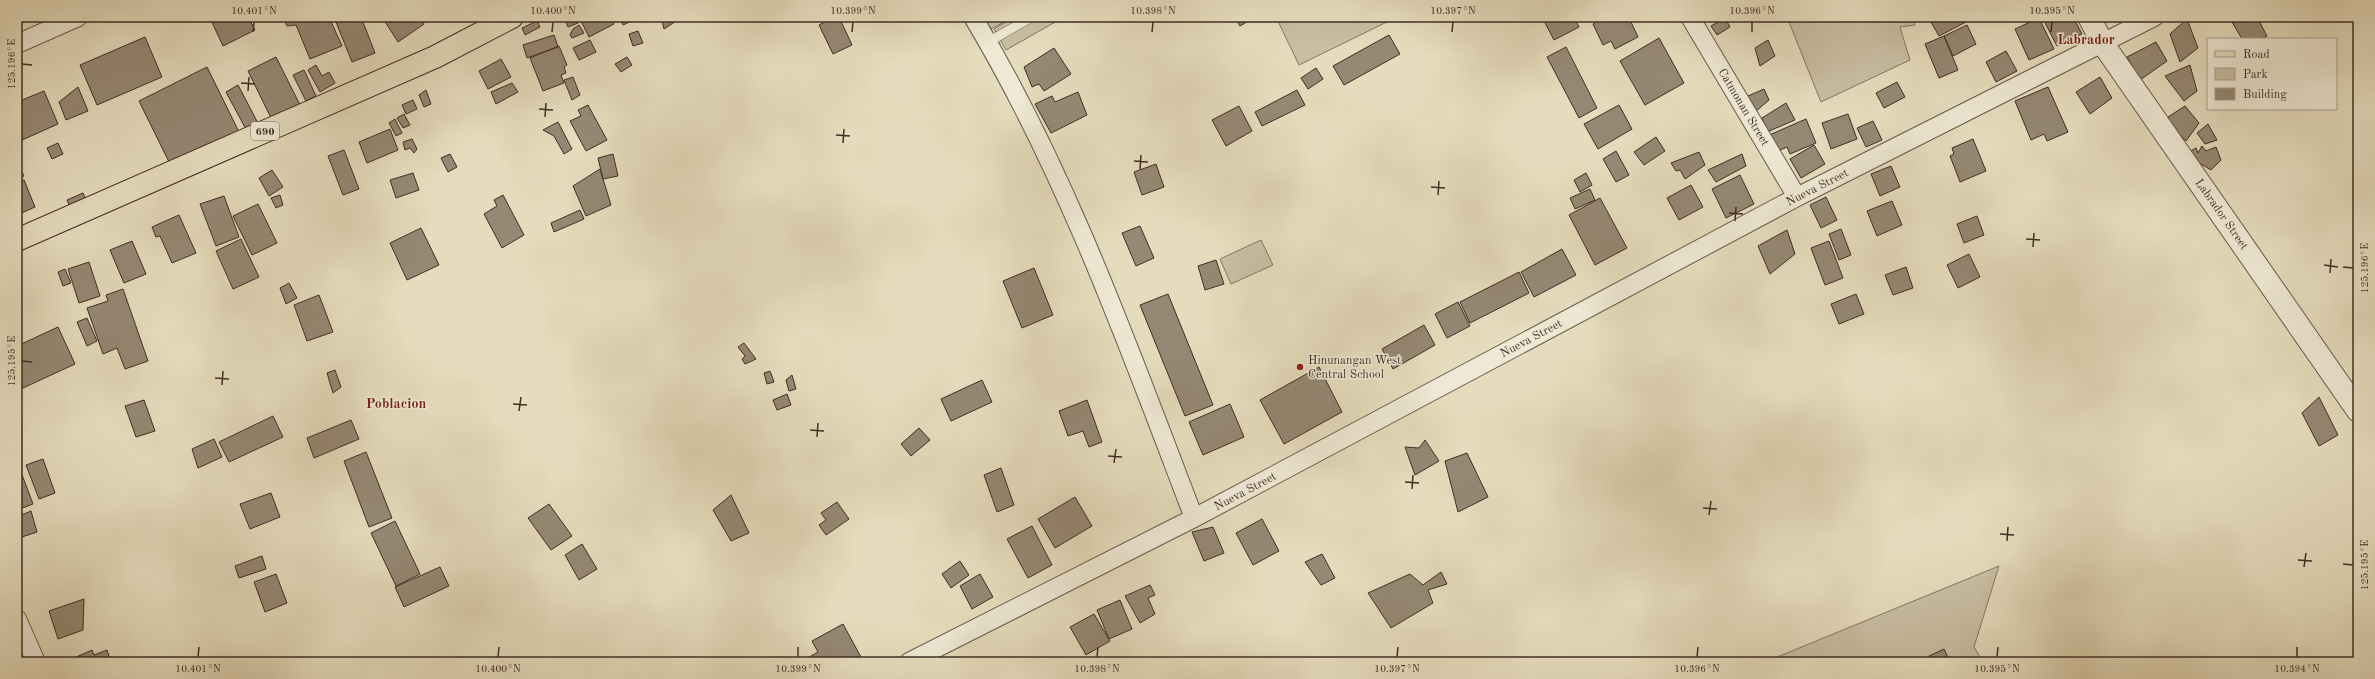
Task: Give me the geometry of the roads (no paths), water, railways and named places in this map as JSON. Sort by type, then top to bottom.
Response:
[{"type":"main road","name":"690","points":[[17,240],[436,57],[512,17]]},
{"type":"street","points":[[17,44],[78,17]]},
{"type":"street","points":[[973,17],[988,42],[1057,176],[1129,349],[1194,518]]},
{"type":"street","name":"Catmonan Street","points":[[1690,17],[1797,197]]},
{"type":"street","name":"Labrador Street","points":[[2089,17],[2102,44],[2358,411]]},
{"type":"street","name":"Nueva Street","points":[[909,662],[1194,518],[1797,197],[2154,17]]},
{"type":"street","points":[[17,619],[36,662]]},
{"type":"lane","points":[[988,42],[1032,17]]},
{"type":"place","name":"Hinunangan West Central School","points":[[1300,367]]},
{"type":"district","name":"Labrador","points":[[2086,39]]},
{"type":"district","name":"Poblacion","points":[[396,403]]}]
